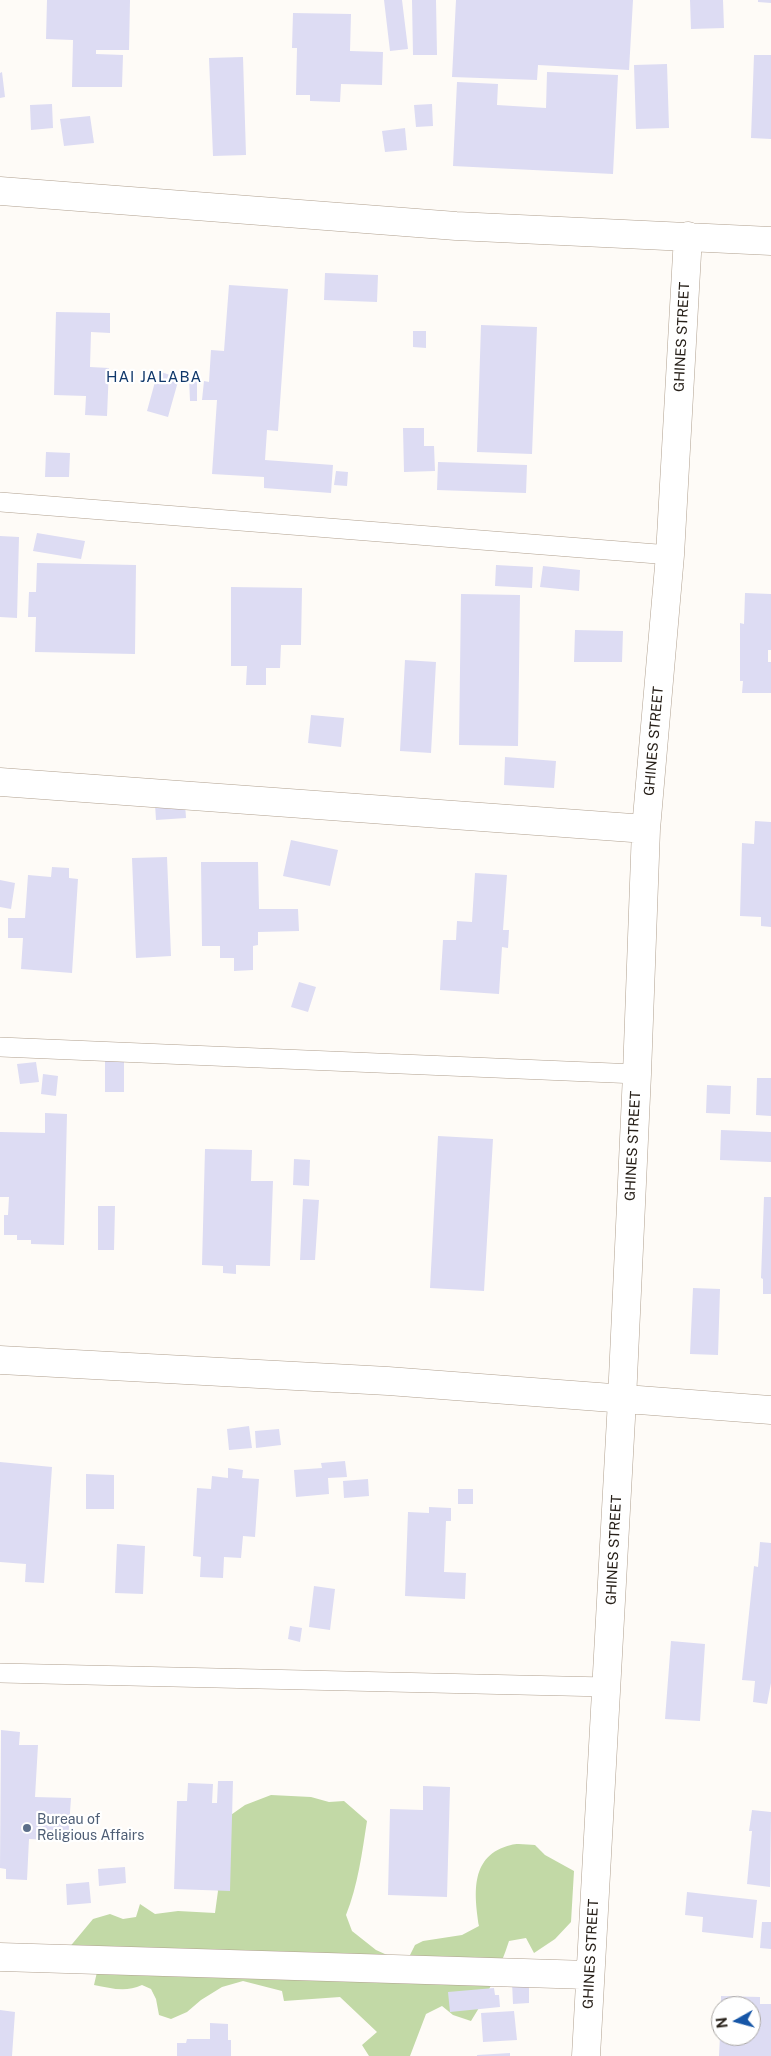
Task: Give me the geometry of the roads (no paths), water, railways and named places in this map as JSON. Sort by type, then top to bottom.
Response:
[{"type":"street","points":[[0,191],[456,226],[771,241]]},
{"type":"street","name":"GHINES STREET","points":[[586,2056],[638,1074],[646,829],[670,555],[688,236]]},
{"type":"street","points":[[0,782],[646,829]]},
{"type":"street","points":[[0,1360],[388,1381],[771,1410]]},
{"type":"street","points":[[0,1957],[589,1976]]},
{"type":"lane","points":[[0,502],[670,555]]},
{"type":"lane","points":[[0,1048],[638,1074]]},
{"type":"lane","points":[[0,1673],[606,1687]]},
{"type":"place","name":"Bureau of Religious Affairs","points":[[27,1828]]},
{"type":"district","name":"HAI JALABA","points":[[154,377]]}]
